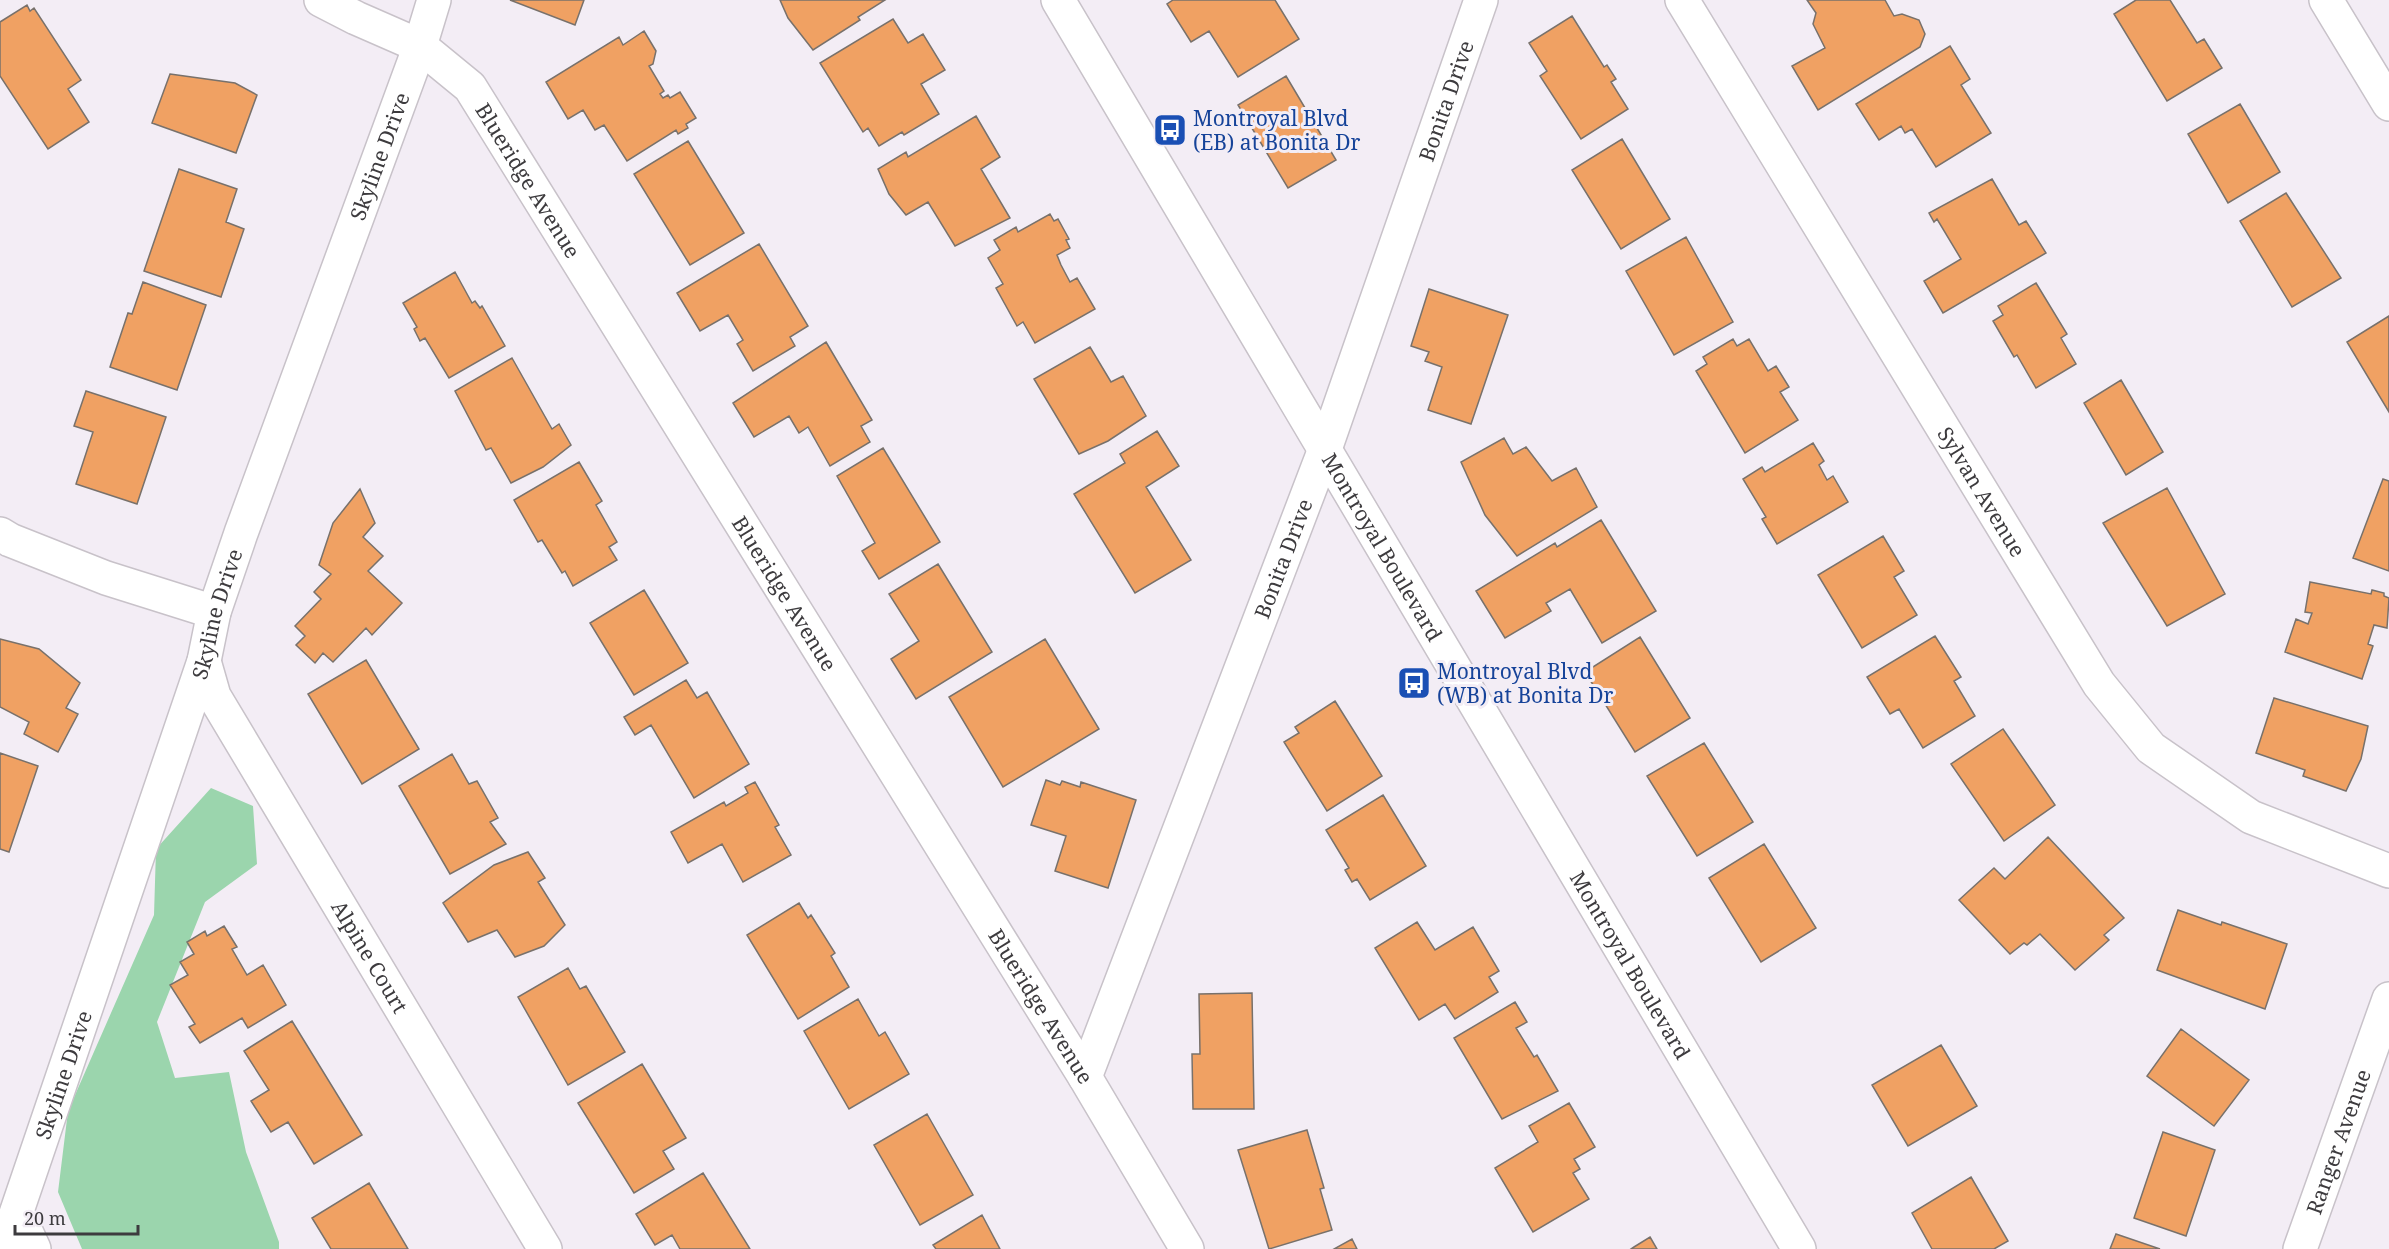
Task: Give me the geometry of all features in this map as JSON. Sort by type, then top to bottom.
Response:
[{"type":"street","name":"Blueridge Avenue","points":[[321,0],[356,18],[420,45],[470,87],[1085,1077],[1187,1249]]},
{"type":"street","name":"Skyline Drive","points":[[4,1249],[9,1208],[204,662],[214,612],[420,45],[434,0]]},
{"type":"street","name":"Montroyal Boulevard","points":[[1058,0],[1799,1249]]},
{"type":"street","name":"Bonita Drive","points":[[1085,1077],[1325,449],[1481,0]]},
{"type":"street","name":"Sylvan Avenue","points":[[1682,0],[2099,684],[2151,748],[2251,817],[2389,871]]},
{"type":"street","points":[[2326,0],[2389,104]]},
{"type":"street","points":[[0,534],[106,578],[214,612]]},
{"type":"street","name":"Alpine Court","points":[[204,662],[214,696],[545,1249]]},
{"type":"street","name":"Ranger Avenue","points":[[2300,1249],[2389,999]]},
{"type":"street","points":[[9,1208],[34,1249]]},
{"type":"green space","points":[[211,788],[253,806],[257,864],[205,902],[157,1022],[175,1078],[229,1072],[246,1152],[279,1242],[279,1249],[82,1249],[58,1192],[68,1111],[154,915],[156,849]]},
{"type":"building","points":[[510,0],[584,0],[575,25]]},
{"type":"building","points":[[780,0],[885,0],[858,17],[860,20],[813,50],[788,18]]},
{"type":"building","points":[[1173,0],[1275,0],[1299,39],[1238,77],[1209,31],[1191,42],[1167,4]]},
{"type":"building","points":[[1807,0],[1885,0],[1894,16],[1902,14],[1919,20],[1925,34],[1920,47],[1818,110],[1792,66],[1825,48],[1813,24],[1816,13]]},
{"type":"building","points":[[2136,0],[2170,0],[2197,43],[2204,39],[2222,68],[2167,101],[2114,14]]},
{"type":"building","points":[[27,5],[30,11],[34,8],[81,80],[68,89],[89,122],[48,149],[0,76],[0,22]]},
{"type":"building","points":[[1572,16],[1604,67],[1607,65],[1616,79],[1611,82],[1628,109],[1581,139],[1540,76],[1547,71],[1529,43]]},
{"type":"building","points":[[893,19],[908,43],[923,34],[945,70],[921,84],[939,114],[904,135],[902,132],[879,146],[868,128],[863,132],[820,63]]},
{"type":"building","points":[[644,31],[656,51],[653,64],[649,66],[664,91],[660,94],[663,98],[668,95],[670,98],[680,92],[696,118],[686,124],[688,128],[678,134],[676,130],[627,161],[604,125],[595,130],[583,110],[568,119],[546,82],[619,37],[623,45]]},
{"type":"building","points":[[1950,46],[1970,79],[1961,85],[1991,133],[1936,167],[1912,129],[1905,133],[1901,126],[1879,140],[1856,104]]},
{"type":"building","points":[[170,74],[235,83],[257,95],[236,153],[152,123]]},
{"type":"building","points":[[1286,76],[1336,160],[1288,188],[1238,105]]},
{"type":"building","points":[[2240,104],[2280,172],[2228,203],[2188,134]]},
{"type":"building","points":[[976,116],[1000,157],[981,169],[1010,218],[955,246],[928,202],[906,215],[889,194],[878,169],[906,152],[908,157]]},
{"type":"building","points":[[1622,139],[1670,219],[1621,249],[1572,170]]},
{"type":"building","points":[[688,141],[744,233],[690,265],[634,174]]},
{"type":"building","points":[[179,169],[237,189],[226,222],[244,229],[221,297],[144,271]]},
{"type":"building","points":[[1992,179],[2019,225],[2026,221],[2046,253],[1943,313],[1924,281],[1961,259],[1937,219],[1934,222],[1929,213]]},
{"type":"building","points":[[2286,193],[2341,278],[2292,307],[2240,221]]},
{"type":"building","points":[[1050,214],[1054,221],[1058,219],[1069,239],[1066,240],[1070,248],[1057,255],[1061,265],[1070,282],[1077,278],[1095,309],[1035,343],[1023,322],[1017,326],[996,288],[1003,284],[988,258],[1000,250],[994,240],[1016,227],[1018,232]]},
{"type":"building","points":[[1686,237],[1733,322],[1674,355],[1626,271]]},
{"type":"building","points":[[759,244],[808,326],[790,337],[795,346],[753,371],[737,344],[743,340],[728,315],[700,331],[677,293]]},
{"type":"building","points":[[455,272],[472,303],[475,301],[480,308],[482,306],[505,346],[449,378],[425,338],[420,341],[414,329],[417,327],[403,303]]},
{"type":"building","points":[[143,282],[206,305],[177,390],[110,367],[128,313],[132,314]]},
{"type":"building","points":[[2036,283],[2067,334],[2061,338],[2076,364],[2036,388],[2017,355],[2014,357],[1993,321],[2003,315],[1998,306]]},
{"type":"building","points":[[1429,289],[1508,315],[1471,424],[1428,410],[1442,367],[1425,361],[1429,352],[1411,346]]},
{"type":"building","points":[[2389,316],[2389,412],[2347,342]]},
{"type":"building","points":[[1733,339],[1737,346],[1749,339],[1768,371],[1776,366],[1789,387],[1780,392],[1798,420],[1745,453],[1696,371],[1707,364],[1703,357]]},
{"type":"building","points":[[826,342],[872,420],[861,426],[870,442],[830,466],[808,427],[799,433],[789,416],[754,437],[733,403]]},
{"type":"building","points":[[1090,347],[1111,382],[1123,376],[1146,416],[1108,441],[1079,454],[1034,379]]},
{"type":"building","points":[[512,358],[552,429],[559,424],[571,445],[543,467],[511,483],[491,448],[486,450],[455,391]]},
{"type":"building","points":[[2121,380],[2163,452],[2126,475],[2084,403]]},
{"type":"building","points":[[86,391],[166,417],[137,504],[76,484],[93,432],[74,426]]},
{"type":"building","points":[[1157,431],[1179,466],[1146,487],[1191,560],[1135,593],[1074,494],[1125,463],[1120,454]]},
{"type":"building","points":[[1504,438],[1513,454],[1526,447],[1552,481],[1576,468],[1597,507],[1517,556],[1485,515],[1461,462]]},
{"type":"building","points":[[1813,443],[1824,461],[1819,465],[1827,480],[1833,476],[1848,502],[1777,544],[1762,519],[1766,517],[1743,479],[1762,467],[1765,472]]},
{"type":"building","points":[[883,448],[940,542],[879,579],[862,551],[875,543],[837,476]]},
{"type":"building","points":[[579,462],[602,501],[596,505],[617,542],[609,547],[617,560],[573,586],[565,571],[562,573],[542,540],[538,542],[514,500]]},
{"type":"building","points":[[2383,479],[2389,481],[2389,571],[2353,558]]},
{"type":"building","points":[[2167,488],[2225,594],[2167,626],[2103,523]]},
{"type":"building","points":[[360,489],[375,523],[363,537],[383,556],[368,571],[402,603],[372,635],[366,628],[333,662],[323,653],[315,663],[296,645],[305,636],[295,626],[321,599],[314,592],[331,574],[319,565],[333,523]]},
{"type":"building","points":[[1601,520],[1656,611],[1602,643],[1570,589],[1546,603],[1551,611],[1505,638],[1476,591],[1555,543],[1557,547]]},
{"type":"building","points":[[1883,536],[1904,571],[1894,577],[1917,615],[1862,648],[1818,575]]},
{"type":"building","points":[[938,564],[992,652],[916,699],[891,659],[919,641],[889,594]]},
{"type":"building","points":[[2310,582],[2371,594],[2372,590],[2384,593],[2384,596],[2389,598],[2387,628],[2374,625],[2368,644],[2373,646],[2362,679],[2285,652],[2296,619],[2308,624],[2312,613],[2305,612]]},
{"type":"building","points":[[644,590],[688,663],[634,695],[590,623]]},
{"type":"building","points":[[1935,636],[1961,677],[1954,681],[1975,716],[1923,748],[1899,709],[1890,714],[1867,677]]},
{"type":"building","points":[[1640,637],[1690,718],[1635,752],[1585,672]]},
{"type":"building","points":[[0,639],[39,649],[80,683],[66,708],[78,714],[58,752],[24,734],[29,722],[0,707]]},
{"type":"building","points":[[1045,639],[1099,729],[1003,787],[949,697]]},
{"type":"building","points":[[366,660],[419,749],[362,784],[308,694]]},
{"type":"building","points":[[686,680],[697,698],[707,692],[749,764],[694,798],[651,725],[635,735],[624,717]]},
{"type":"building","points":[[2274,698],[2368,726],[2361,759],[2346,791],[2303,776],[2305,770],[2256,753]]},
{"type":"building","points":[[1335,701],[1382,776],[1327,811],[1284,742],[1299,733],[1295,727]]},
{"type":"building","points":[[2003,729],[2055,805],[2004,841],[1951,764]]},
{"type":"building","points":[[1704,743],[1753,822],[1697,856],[1647,776]]},
{"type":"building","points":[[0,753],[38,766],[9,852],[0,849]]},
{"type":"building","points":[[452,754],[469,784],[477,781],[498,818],[490,822],[506,844],[450,874],[399,786]]},
{"type":"building","points":[[1046,780],[1060,785],[1062,781],[1080,787],[1081,782],[1136,800],[1108,888],[1055,871],[1066,836],[1031,825]]},
{"type":"building","points":[[755,782],[779,825],[775,827],[791,855],[743,882],[722,844],[688,863],[671,832],[724,802],[726,806],[748,793],[745,787]]},
{"type":"building","points":[[1383,795],[1426,866],[1370,900],[1357,879],[1352,882],[1345,870],[1349,868],[1326,830]]},
{"type":"building","points":[[2048,837],[2124,918],[2104,935],[2109,940],[2075,970],[2040,934],[2027,945],[2024,943],[2010,954],[1959,900],[1994,868],[2005,879]]},
{"type":"building","points":[[1764,844],[1816,928],[1761,962],[1709,878]]},
{"type":"building","points":[[528,852],[545,878],[538,882],[565,925],[544,946],[515,957],[497,930],[468,942],[443,903],[494,865]]},
{"type":"building","points":[[799,903],[808,918],[811,915],[835,953],[831,956],[849,987],[798,1019],[747,935]]},
{"type":"building","points":[[2178,910],[2287,944],[2265,1009],[2157,970]]},
{"type":"building","points":[[1417,922],[1435,950],[1473,927],[1499,971],[1489,977],[1498,992],[1455,1019],[1445,1004],[1419,1020],[1375,948]]},
{"type":"building","points":[[224,926],[237,947],[232,949],[247,975],[263,965],[286,1005],[248,1028],[242,1018],[200,1043],[189,1027],[195,1024],[170,985],[188,975],[180,962],[194,954],[187,942],[205,931],[207,936]]},
{"type":"building","points":[[568,968],[580,989],[586,986],[625,1052],[568,1085],[518,997]]},
{"type":"building","points":[[1252,993],[1254,1109],[1193,1109],[1192,1054],[1200,1054],[1199,994]]},
{"type":"building","points":[[858,999],[879,1036],[885,1032],[909,1074],[849,1109],[804,1031]]},
{"type":"building","points":[[1515,1002],[1527,1022],[1516,1028],[1534,1057],[1537,1055],[1558,1091],[1502,1119],[1454,1038]]},
{"type":"building","points":[[292,1021],[362,1135],[314,1164],[288,1122],[271,1132],[251,1101],[269,1090],[244,1051]]},
{"type":"building","points":[[2181,1029],[2249,1080],[2214,1126],[2147,1076]]},
{"type":"building","points":[[1941,1045],[1977,1106],[1908,1146],[1872,1085]]},
{"type":"building","points":[[642,1064],[686,1138],[663,1151],[674,1169],[634,1193],[578,1103]]},
{"type":"building","points":[[1569,1103],[1595,1147],[1574,1159],[1580,1169],[1573,1173],[1589,1199],[1533,1232],[1495,1168],[1538,1142],[1529,1126]]},
{"type":"building","points":[[927,1114],[973,1195],[920,1225],[874,1145]]},
{"type":"building","points":[[1307,1130],[1324,1188],[1320,1189],[1332,1230],[1269,1249],[1238,1150]]},
{"type":"building","points":[[2163,1132],[2215,1150],[2186,1236],[2134,1218]]},
{"type":"building","points":[[703,1173],[750,1249],[680,1249],[672,1235],[655,1245],[636,1214]]},
{"type":"building","points":[[1971,1177],[2008,1241],[1994,1249],[1932,1249],[1912,1213]]},
{"type":"building","points":[[369,1183],[408,1249],[331,1249],[312,1218]]},
{"type":"building","points":[[982,1215],[1000,1249],[936,1249],[933,1245]]},
{"type":"building","points":[[2116,1234],[2160,1249],[2110,1249]]},
{"type":"building","points":[[1650,1237],[1657,1249],[1631,1249],[1634,1247]]},
{"type":"building","points":[[1352,1239],[1357,1249],[1334,1249]]},
{"type":"place","name":"Montroyal Blvd (EB) at Bonita Dr","points":[[1170,130]]},
{"type":"place","name":"Montroyal Blvd (WB) at Bonita Dr","points":[[1414,683]]}]
